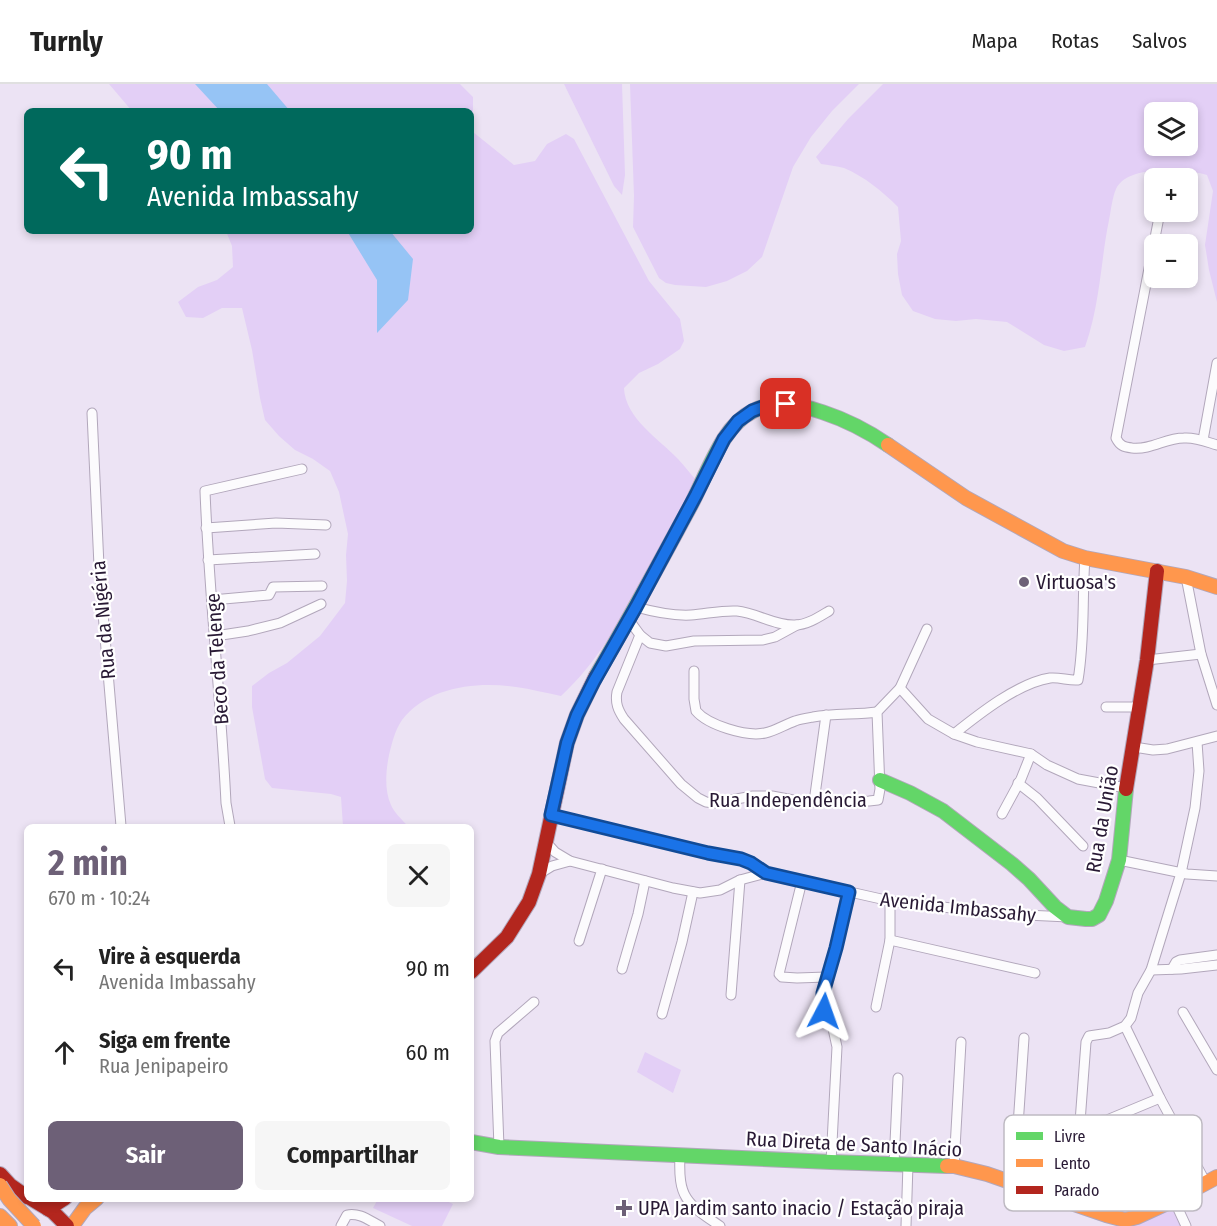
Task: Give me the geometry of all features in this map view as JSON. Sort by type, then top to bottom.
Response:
[{"type":"main road","points":[[474,969],[507,937],[529,902],[539,874],[567,743],[577,715],[731,429],[752,411],[777,404],[793,405],[850,423],[872,434],[966,498],[1063,551],[1085,558],[1157,571],[1217,587]]},
{"type":"main road","name":"Rua da União","points":[[1068,917],[1092,919],[1099,915],[1106,902],[1119,860],[1126,788],[1147,660],[1157,571]]},
{"type":"main road","points":[[880,780],[943,811],[1029,879],[1055,908],[1068,917]]},
{"type":"main road","name":"Rua Direta de Santo Inácio","points":[[474,1143],[499,1147],[954,1166],[1004,1180]]},
{"type":"main road","points":[[0,1174],[10,1185],[24,1194]]},
{"type":"main road","points":[[0,1185],[9,1199],[34,1226]]},
{"type":"main road","points":[[0,1202],[14,1196],[24,1197]]},
{"type":"main road","points":[[36,1202],[67,1226]]},
{"type":"main road","points":[[48,1209],[59,1202]]},
{"type":"main road","points":[[72,1226],[93,1202]]},
{"type":"main road","name":"Rua Direta de Santo Inácio","points":[[1092,1211],[1127,1223],[1151,1211]]},
{"type":"main road","points":[[0,1215],[10,1226]]},
{"type":"street","points":[[1158,222],[1116,438],[1122,446],[1139,448],[1184,438],[1217,445]]},
{"type":"street","points":[[1203,441],[1217,363]]},
{"type":"street","name":"Rua da Nigéria","points":[[92,413],[99,566],[120,824]]},
{"type":"street","name":"Beco da Telenge","points":[[230,824],[226,803],[208,560],[205,491],[302,469]]},
{"type":"street","points":[[206,528],[276,523],[326,525]]},
{"type":"street","points":[[208,560],[315,554]]},
{"type":"street","points":[[954,734],[986,709],[1024,688],[1054,678],[1076,681],[1078,679],[1085,558]]},
{"type":"street","points":[[1186,578],[1201,654],[1217,705]]},
{"type":"street","points":[[212,600],[269,595],[273,587],[322,586]]},
{"type":"street","points":[[215,636],[280,623],[321,604]]},
{"type":"street","points":[[797,625],[775,622],[740,611],[691,615],[632,613],[640,635],[650,643],[666,646],[707,641],[775,638],[797,625],[830,611]]},
{"type":"street","points":[[694,670],[696,711],[707,720],[730,729],[765,733],[795,721],[826,715],[878,712],[900,688],[927,629]]},
{"type":"street","name":"Rua Independência","points":[[640,635],[617,692],[618,709],[624,719],[681,784],[698,798],[714,803],[753,796],[772,796],[804,802],[878,800],[880,780]]},
{"type":"street","points":[[1147,660],[1201,654]]},
{"type":"street","points":[[900,688],[928,719],[954,734],[977,742],[1031,754],[1047,765],[1078,779],[1126,788]]},
{"type":"street","points":[[1106,707],[1139,707]]},
{"type":"street","points":[[878,712],[880,780]]},
{"type":"street","points":[[814,802],[826,715]]},
{"type":"street","points":[[1134,747],[1153,750],[1167,749],[1217,736]]},
{"type":"street","points":[[1081,1115],[1087,1038],[1109,1033],[1125,1026],[1131,1018],[1138,993],[1151,969],[1181,873],[1195,808],[1199,771],[1197,742]]},
{"type":"street","points":[[1002,814],[1031,754]]},
{"type":"street","points":[[1018,783],[1037,798],[1083,846]]},
{"type":"street","points":[[551,815],[741,859],[766,873]]},
{"type":"street","name":"Avenida Imbassahy","points":[[546,842],[555,852],[570,861],[693,892],[720,890],[740,880],[766,873],[890,901],[1004,914],[1068,917]]},
{"type":"street","points":[[1119,860],[1181,873],[1217,876]]},
{"type":"street","points":[[539,874],[552,866],[570,861]]},
{"type":"street","points":[[579,941],[602,868]]},
{"type":"street","points":[[732,995],[740,880]]},
{"type":"street","points":[[622,969],[645,881]]},
{"type":"street","points":[[802,881],[779,974],[784,978],[827,977]]},
{"type":"street","points":[[662,1014],[693,892]]},
{"type":"street","points":[[831,1162],[837,1057],[835,1034],[824,1011],[823,993],[849,892]]},
{"type":"street","points":[[876,1008],[890,940],[890,901]]},
{"type":"street","points":[[890,940],[1035,973]]},
{"type":"street","points":[[1172,969],[1180,960],[1217,955]]},
{"type":"street","points":[[1151,969],[1217,965]]},
{"type":"street","points":[[499,1147],[495,1041],[498,1033],[534,1002]]},
{"type":"street","points":[[1183,1012],[1217,1070]]},
{"type":"street","points":[[1125,1026],[1171,1115]]},
{"type":"street","points":[[1019,1115],[1024,1038]]},
{"type":"street","points":[[954,1166],[961,1042]]},
{"type":"street","points":[[898,1078],[906,1226]]},
{"type":"street","points":[[1119,1115],[1160,1098]]},
{"type":"street","points":[[680,1155],[680,1179],[684,1195],[694,1208],[720,1226]]},
{"type":"street","points":[[1202,1166],[1211,1180]]},
{"type":"street","points":[[1179,1211],[1186,1226]]},
{"type":"street","points":[[341,1226],[348,1215],[353,1214],[362,1216],[380,1226]]},
{"type":"shaded area","points":[[109,84],[460,84],[473,97],[473,108],[129,108]]},
{"type":"shaded area","points":[[564,84],[622,84],[625,175],[622,195],[614,186]]},
{"type":"shaded area","points":[[630,84],[859,84],[832,111],[811,137],[793,167],[762,257],[747,271],[727,281],[706,287],[675,285],[659,278],[633,227]]},
{"type":"shaded area","points":[[883,84],[1217,84],[1217,302],[1205,245],[1213,191],[1207,175],[1198,173],[1198,168],[1144,168],[1144,172],[1132,175],[1122,181],[1116,189],[1107,229],[1096,307],[1085,347],[1064,351],[1044,345],[1007,322],[935,319],[913,311],[902,295],[898,274],[897,254],[901,241],[898,207],[859,176],[844,168],[821,164],[816,157],[848,119]]},
{"type":"shaded area","points":[[474,133],[514,165],[535,161],[547,144],[566,134],[574,139],[649,281],[680,319],[684,341],[680,349],[658,364],[639,373],[624,388],[630,409],[644,427],[678,459],[697,481],[646,575],[598,654],[561,696],[501,685],[469,686],[439,693],[412,709],[402,720],[396,732],[386,773],[386,787],[392,808],[406,824],[343,824],[341,797],[272,788],[265,779],[252,707],[252,686],[287,663],[320,636],[345,603],[348,534],[339,492],[330,471],[295,450],[265,420],[242,308],[222,308],[203,318],[186,317],[178,302],[198,287],[217,280],[233,267],[232,246],[227,234],[474,234]]},
{"type":"shaded area","points":[[645,1052],[681,1070],[673,1093],[637,1072]]},
{"type":"shaded area","points":[[376,1202],[449,1202],[453,1204],[442,1226],[412,1226],[373,1208]]},
{"type":"shaded area","points":[[1138,1211],[1176,1211],[1183,1226],[1130,1226],[1126,1217]]},
{"type":"water","points":[[195,84],[267,84],[287,108],[217,108]]},
{"type":"water","points":[[349,234],[392,234],[413,259],[408,300],[377,333],[377,280]]},
{"type":"traffic: fast","points":[[596,676],[691,505],[719,447],[744,416],[768,406],[804,407],[841,419],[888,445]]},
{"type":"traffic: fast","points":[[880,780],[943,811],[1012,864],[1068,917],[1086,919],[1099,915],[1119,860],[1126,789]]},
{"type":"traffic: fast","points":[[474,1143],[499,1147],[947,1166]]},
{"type":"traffic: slow","points":[[888,445],[966,498],[1063,551],[1085,558],[1186,577],[1217,587]]},
{"type":"traffic: slow","points":[[947,1166],[1004,1180]]},
{"type":"traffic: slow","points":[[1202,1185],[1217,1177]]},
{"type":"traffic: slow","points":[[0,1185],[9,1199],[34,1226]]},
{"type":"traffic: slow","points":[[72,1226],[92,1202]]},
{"type":"traffic: slow","points":[[1094,1211],[1125,1220],[1150,1211]]},
{"type":"traffic: slow","points":[[0,1216],[10,1226]]},
{"type":"traffic: jam","points":[[1126,789],[1147,660],[1157,571]]},
{"type":"traffic: jam","points":[[474,969],[507,937],[529,902],[539,874],[567,743],[577,715],[596,676]]},
{"type":"traffic: jam","points":[[0,1174],[24,1195]]},
{"type":"traffic: jam","points":[[37,1202],[53,1212],[67,1226]]},
{"type":"traffic: jam","points":[[48,1209],[59,1202]]},
{"type":"place","name":"Virtuosa's","points":[[1024,582]]},
{"type":"place","name":"UPA Jardim santo inacio / Estação piraja","points":[[624,1208]]},
{"type":"route","points":[[786,404],[768,405],[752,411],[738,421],[724,439],[577,715],[567,743],[551,815],[741,859],[766,873],[849,892],[823,993],[824,1011]]}]
